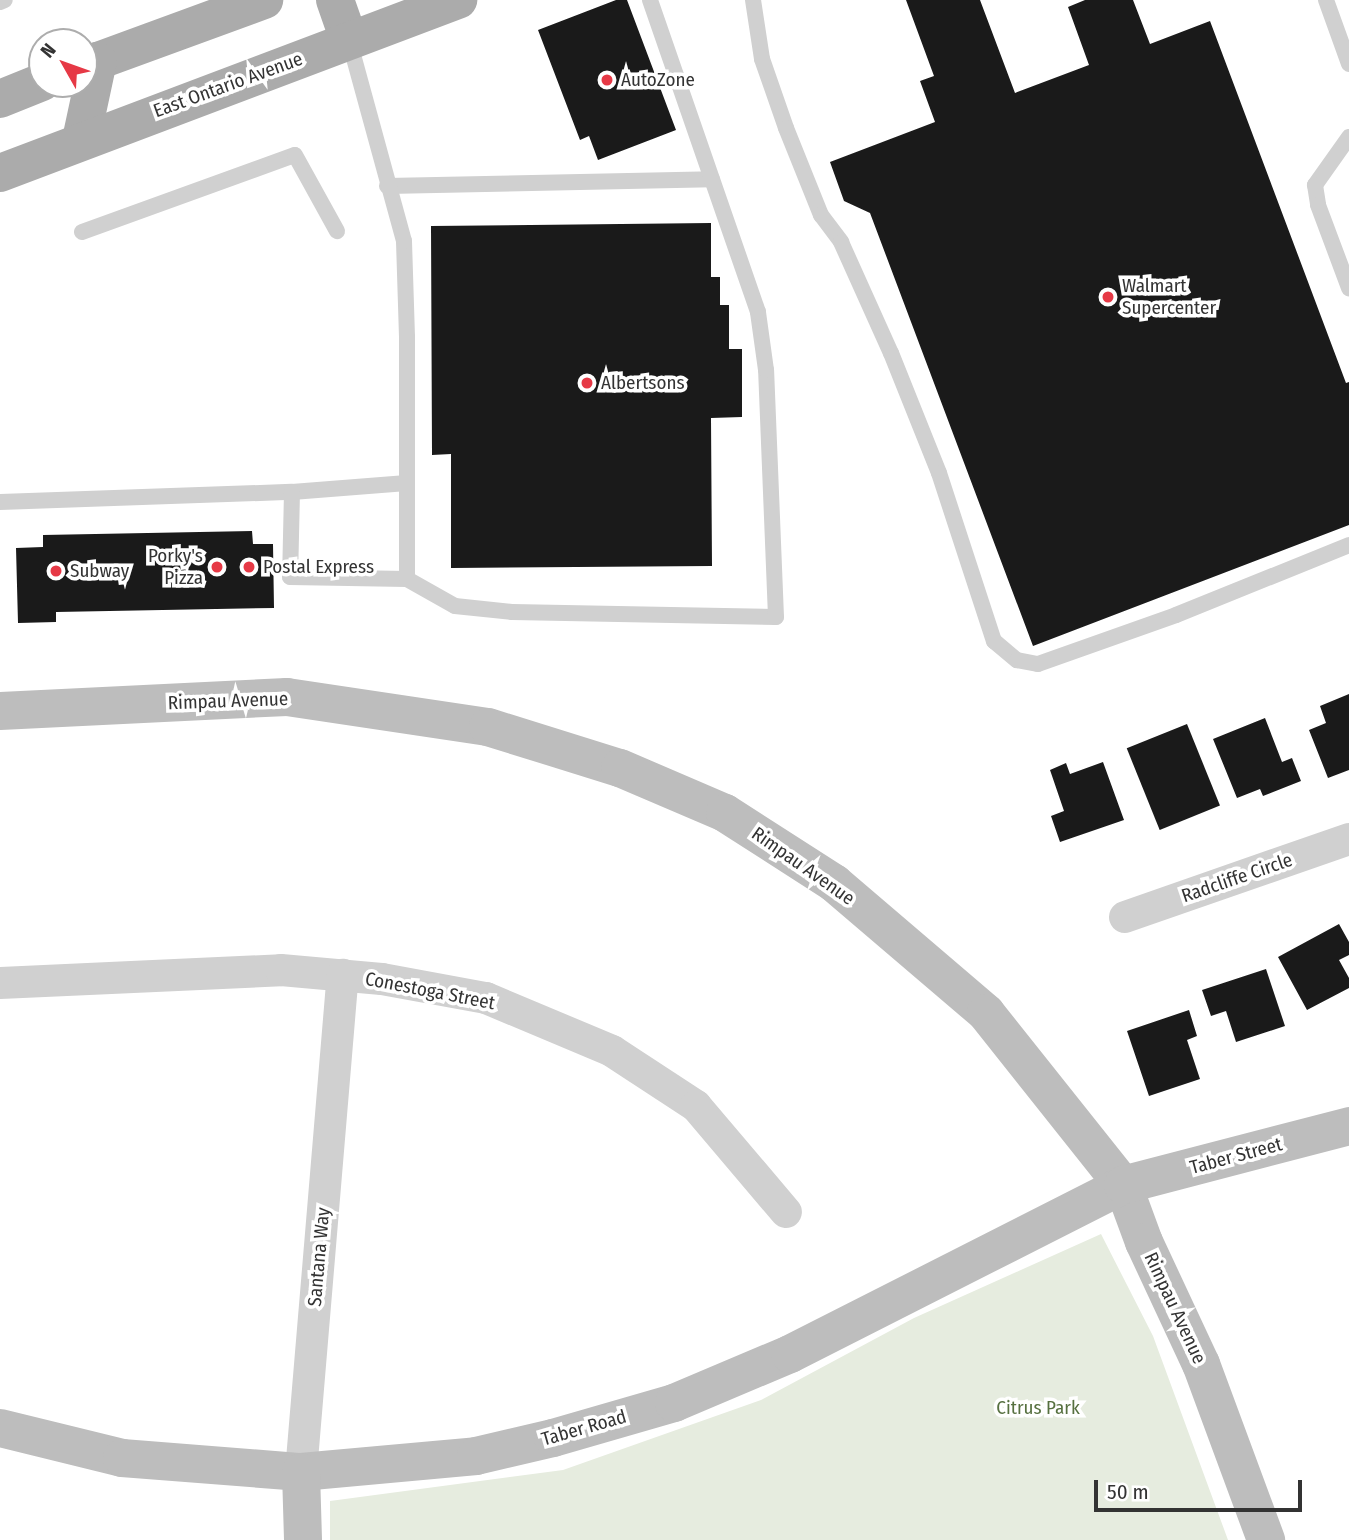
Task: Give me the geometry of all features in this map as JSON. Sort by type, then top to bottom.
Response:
[{"type":"main road","points":[[98,61],[264,0]]},
{"type":"main road","points":[[335,0],[349,40]]},
{"type":"main road","name":"East Ontario Avenue","points":[[0,173],[81,140],[458,0]]},
{"type":"main road","points":[[0,99],[28,88]]},
{"type":"main road","points":[[81,140],[87,98]]},
{"type":"main road","name":"Rimpau Avenue","points":[[0,711],[287,697],[488,727],[643,778],[724,813],[834,883],[986,1013],[1123,1185],[1144,1242],[1201,1364],[1266,1540]]},
{"type":"main road","name":"Taber Street","points":[[1123,1185],[1349,1126]]},
{"type":"main road","name":"Taber Road","points":[[0,1428],[122,1458],[301,1472],[476,1456],[553,1438],[674,1403],[790,1354],[1123,1185]]},
{"type":"main road","name":"Santana Way","points":[[301,1472],[303,1540]]},
{"type":"street","name":"Radcliffe Circle","points":[[1125,917],[1349,839]]},
{"type":"street","name":"Conestoga Street","points":[[0,982],[282,970],[343,975],[486,998],[612,1051],[696,1106],[786,1212]]},
{"type":"street","name":"Santana Way","points":[[301,1472],[343,975]]},
{"type":"lane","points":[[0,2],[5,0]]},
{"type":"lane","points":[[292,492],[290,577],[407,579],[456,606],[512,612],[776,617],[766,370],[758,312],[650,0]]},
{"type":"lane","points":[[753,0],[762,59],[786,128],[821,215],[841,242],[891,353],[939,473],[994,641],[1017,660],[1038,664],[1176,615],[1349,545]]},
{"type":"lane","points":[[1326,0],[1349,64]]},
{"type":"lane","points":[[349,40],[404,241],[407,579]]},
{"type":"lane","points":[[1349,137],[1315,184],[1318,205],[1349,288]]},
{"type":"lane","points":[[82,232],[295,155],[337,231]]},
{"type":"lane","points":[[387,186],[712,179]]},
{"type":"lane","points":[[0,502],[292,492],[407,483]]},
{"type":"green space","name":"Citrus Park","points":[[1101,1234],[1153,1336],[1228,1540],[330,1540],[330,1501],[563,1470],[761,1400],[914,1318]]},
{"type":"building","name":"AutoZone","points":[[616,0],[627,0],[676,130],[598,160],[589,136],[580,140],[538,30]]},
{"type":"building","name":"Walmart Supercenter","points":[[906,0],[980,0],[1015,93],[1089,65],[1068,7],[1085,0],[1133,0],[1150,44],[1210,21],[1346,383],[1349,382],[1349,525],[1033,646],[870,213],[844,201],[830,162],[935,122],[920,81],[934,76]]},
{"type":"building","name":"Albertsons","points":[[711,223],[711,277],[720,277],[720,305],[729,305],[729,349],[742,349],[742,417],[711,418],[712,566],[451,568],[451,454],[432,455],[431,226]]},
{"type":"building","points":[[252,531],[253,544],[273,544],[274,608],[56,612],[56,622],[18,623],[16,548],[43,547],[43,535]]},
{"type":"building","points":[[1349,694],[1349,770],[1328,778],[1309,730],[1326,723],[1320,706]]},
{"type":"building","points":[[1265,718],[1282,762],[1292,758],[1301,781],[1263,796],[1260,789],[1237,798],[1213,739]]},
{"type":"building","points":[[1187,724],[1220,806],[1160,830],[1127,748]]},
{"type":"building","points":[[1103,762],[1124,820],[1060,842],[1051,816],[1064,811],[1050,770],[1066,763],[1070,774]]},
{"type":"building","points":[[1339,924],[1349,942],[1349,955],[1339,960],[1349,978],[1349,988],[1307,1010],[1278,957]]},
{"type":"building","points":[[1266,969],[1285,1026],[1236,1042],[1226,1011],[1211,1016],[1202,990]]},
{"type":"building","points":[[1189,1010],[1197,1036],[1187,1040],[1200,1079],[1149,1096],[1127,1031]]},
{"type":"place","name":"AutoZone","points":[[607,80]]},
{"type":"place","name":"Walmart Supercenter","points":[[1108,297]]},
{"type":"place","name":"Albertsons","points":[[587,383]]},
{"type":"place","name":"Porky's Pizza","points":[[217,567]]},
{"type":"place","name":"Postal Express","points":[[249,567]]},
{"type":"place","name":"Subway","points":[[56,571]]}]
